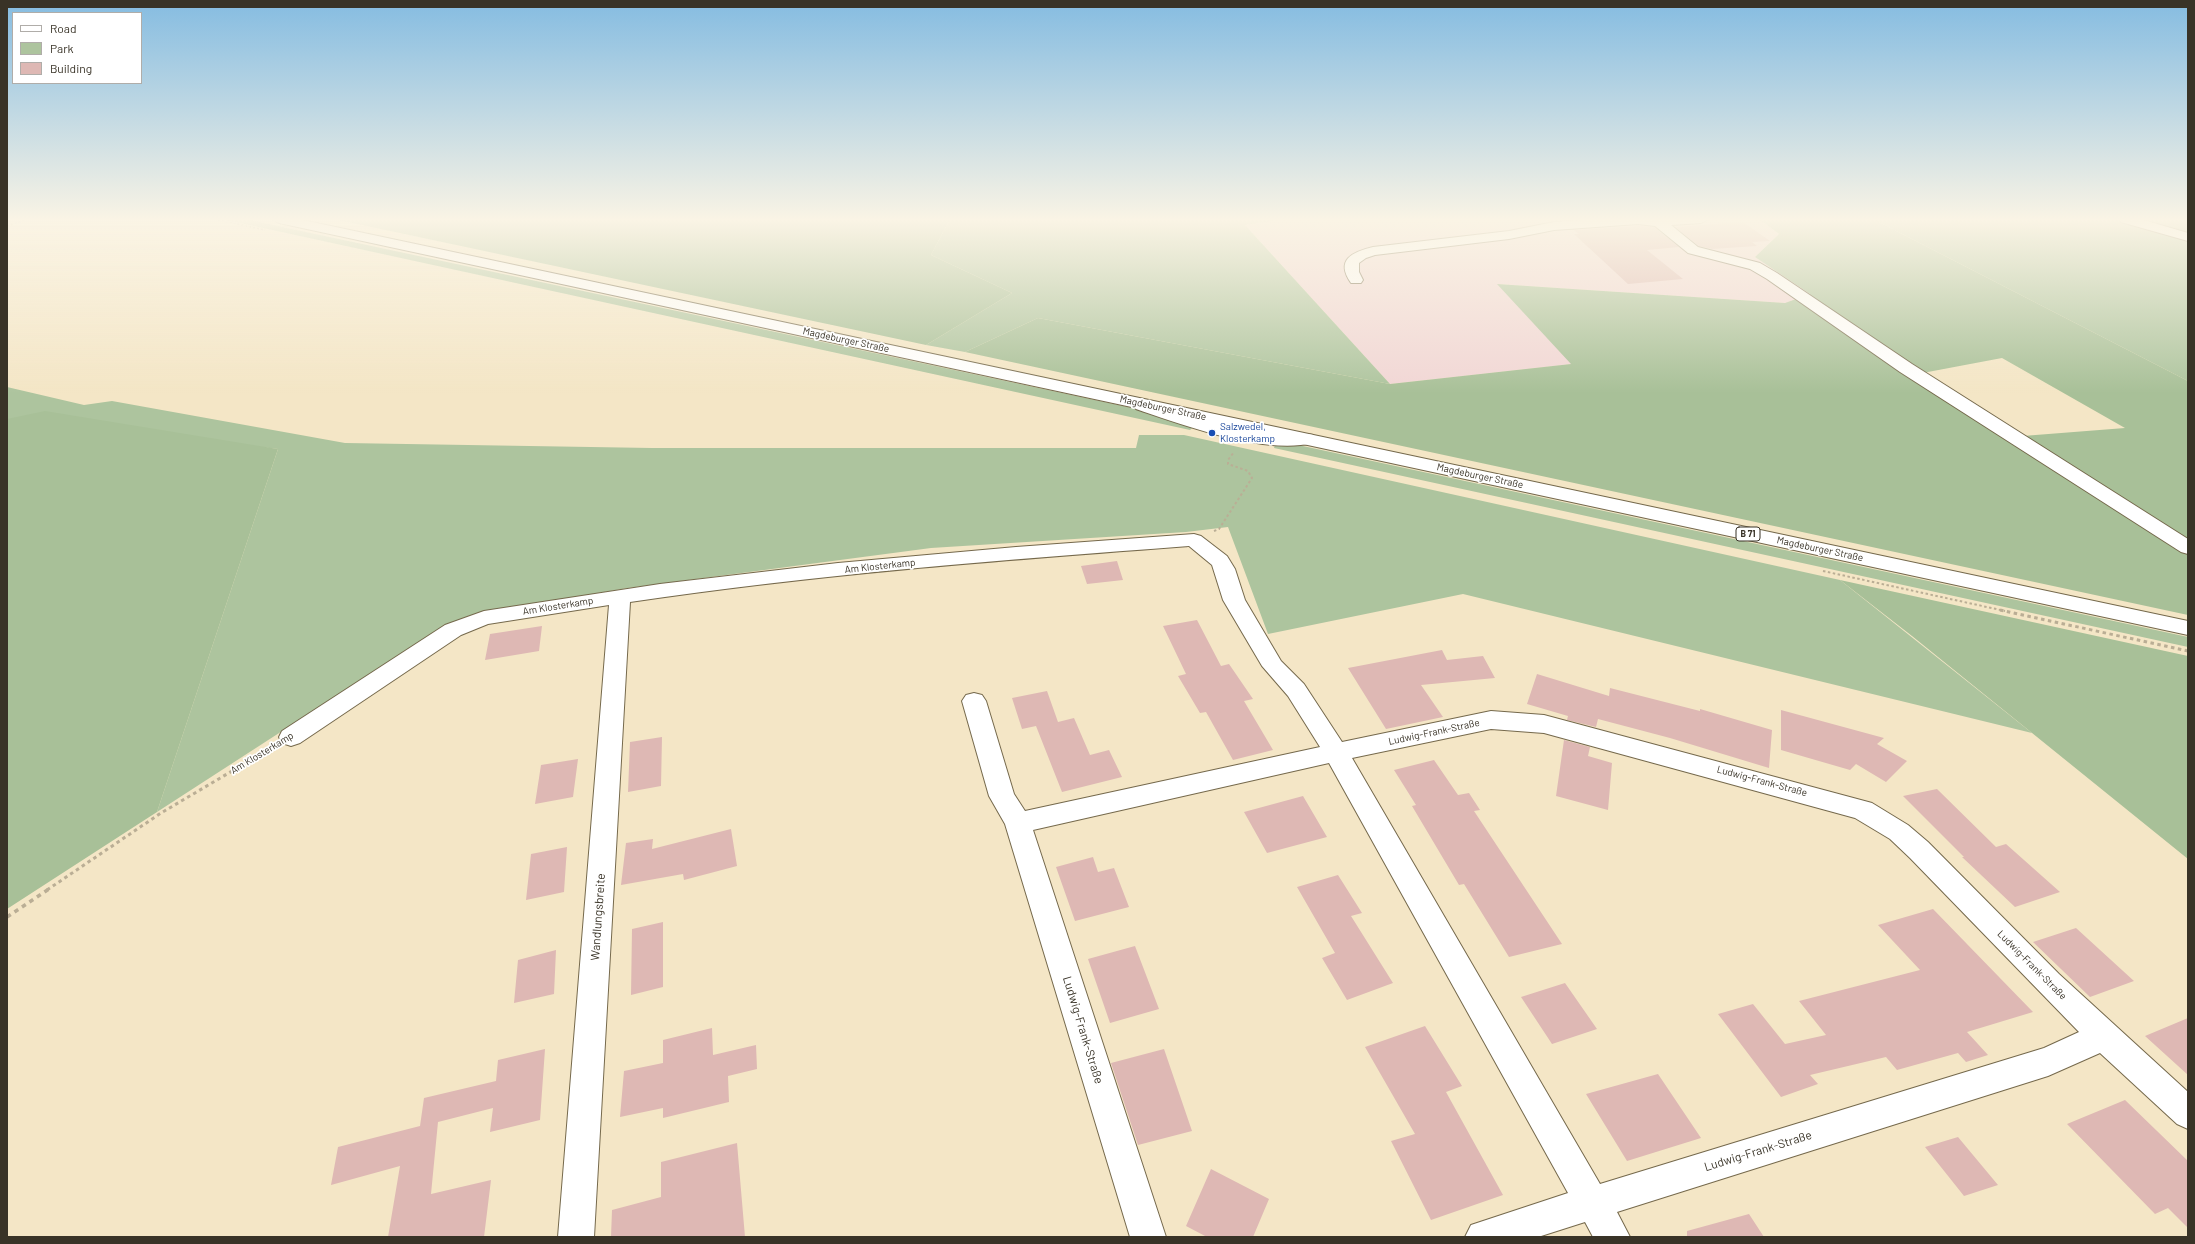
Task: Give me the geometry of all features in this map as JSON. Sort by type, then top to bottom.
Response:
[{"type":"street","name":"Magdeburger Straße","points":[[551,277],[1132,401],[1190,422],[1226,431],[1262,438],[1308,440],[2188,628]]},
{"type":"street","points":[[1771,277],[1979,416],[2188,548]]},
{"type":"street","points":[[1194,540],[1220,561],[1234,600],[1273,666],[1296,690],[1336,753],[1612,1237]]},
{"type":"street","name":"Am Klosterkamp","points":[[291,737],[453,630],[466,623],[504,614],[751,580],[1000,553],[1194,540]]},
{"type":"street","name":"Wandlungsbreite","points":[[576,1237],[620,597]]},
{"type":"street","name":"Ludwig-Frank-Straße","points":[[974,701],[1002,796],[1018,823],[1148,1237]]},
{"type":"street","name":"Ludwig-Frank-Straße","points":[[1018,823],[1462,725],[1491,720],[1544,724],[1863,810],[1899,832],[1919,850],[2049,984],[2188,1113]]},
{"type":"street","name":"Ludwig-Frank-Straße","points":[[1483,1237],[2048,1061],[2104,1036]]},
{"type":"path","points":[[1194,540],[1219,529],[1226,513],[1242,494],[1252,478],[1248,471],[1228,464],[1228,460]]},
{"type":"path","name":"Am Klosterkamp","points":[[7,917],[160,813],[291,737]]},
{"type":"shaded area","points":[[1292,277],[1785,277],[1811,294],[1785,303],[1498,284],[1572,364],[1390,384]]},
{"type":"green space","points":[[488,277],[518,277],[1142,410],[1193,427],[1190,430]]},
{"type":"green space","points":[[607,277],[978,277],[1012,293],[926,345]]},
{"type":"green space","points":[[978,277],[1292,277],[1390,384],[1038,318],[965,352],[926,345],[1012,293]]},
{"type":"green space","points":[[1785,277],[1986,277],[2188,381],[2188,615],[965,352],[1038,318],[1390,384],[1571,364],[1497,284],[1785,303],[1810,294]],"holes":[[[2002,358],[2125,428],[2010,437],[1912,375]]]},
{"type":"green space","points":[[1986,277],[2188,277],[2188,381]]},
{"type":"green space","points":[[7,387],[84,405],[112,401],[345,443],[652,448],[1136,448],[1139,435],[1184,435],[1840,580],[2032,733],[1463,594],[1268,634],[1228,527],[1186,532],[931,548],[628,588],[486,612],[446,625],[157,812],[278,449],[7,419]]},
{"type":"green space","points":[[45,411],[278,449],[157,812],[7,909],[7,419]]},
{"type":"green space","points":[[1289,443],[2188,637],[2188,647],[1274,448],[1275,445]]},
{"type":"green space","points":[[1840,580],[2188,656],[2188,859],[1912,636]]},
{"type":"building","points":[[1620,277],[1681,277],[1683,279],[1628,284]]},
{"type":"building","points":[[1117,561],[1123,580],[1087,584],[1081,566]]},
{"type":"building","points":[[1197,620],[1221,666],[1229,664],[1253,699],[1244,701],[1273,750],[1233,760],[1206,712],[1200,713],[1178,676],[1186,674],[1163,626]]},
{"type":"building","points":[[542,626],[539,651],[485,660],[490,634]]},
{"type":"building","points":[[1442,650],[1447,660],[1483,656],[1495,678],[1421,685],[1443,717],[1386,729],[1348,668]]},
{"type":"building","points":[[1537,674],[1609,696],[1610,688],[1700,711],[1700,709],[1772,730],[1769,768],[1670,738],[1598,719],[1596,727],[1567,720],[1568,716],[1527,704]]},
{"type":"building","points":[[1047,691],[1058,722],[1074,718],[1090,755],[1109,750],[1122,777],[1062,792],[1036,726],[1022,729],[1012,698]]},
{"type":"building","points":[[1781,710],[1884,738],[1877,744],[1907,761],[1886,782],[1856,764],[1850,770],[1781,750]]},
{"type":"building","points":[[662,737],[661,786],[628,792],[630,742]]},
{"type":"building","points":[[1564,740],[1590,747],[1588,756],[1612,763],[1608,810],[1556,796]]},
{"type":"building","points":[[578,759],[573,797],[535,804],[541,765]]},
{"type":"building","points":[[1434,760],[1458,795],[1469,793],[1480,810],[1474,811],[1562,944],[1509,957],[1464,884],[1459,885],[1412,806],[1416,805],[1394,770]]},
{"type":"building","points":[[1937,789],[1996,847],[2006,844],[2060,892],[2015,907],[1962,857],[1964,857],[1903,796]]},
{"type":"building","points":[[1303,796],[1327,837],[1267,853],[1244,812]]},
{"type":"building","points":[[731,829],[737,866],[684,880],[683,874],[621,885],[626,843],[653,839],[652,849]]},
{"type":"building","points":[[567,847],[564,892],[526,900],[531,854]]},
{"type":"building","points":[[1093,857],[1098,872],[1114,868],[1129,907],[1075,921],[1056,867]]},
{"type":"building","points":[[1338,875],[1362,913],[1351,916],[1393,983],[1347,1000],[1322,958],[1335,953],[1297,887]]},
{"type":"building","points":[[1933,909],[2033,1012],[1967,1032],[1988,1055],[1966,1062],[1958,1053],[1897,1070],[1886,1057],[1810,1075],[1818,1084],[1781,1097],[1718,1014],[1753,1004],[1785,1044],[1826,1035],[1799,1001],[1920,970],[1878,925]]},
{"type":"building","points":[[663,922],[663,987],[631,995],[632,929]]},
{"type":"building","points":[[2076,928],[2134,981],[2090,997],[2033,942]]},
{"type":"building","points":[[1135,946],[1159,1009],[1110,1023],[1088,959]]},
{"type":"building","points":[[556,950],[554,994],[514,1003],[518,960]]},
{"type":"building","points":[[1565,983],[1597,1029],[1552,1044],[1521,997]]},
{"type":"building","points":[[2188,1018],[2188,1075],[2145,1036]]},
{"type":"building","points":[[1425,1026],[1462,1086],[1446,1092],[1503,1195],[1431,1220],[1391,1141],[1415,1134],[1365,1047]]},
{"type":"building","points":[[712,1028],[713,1055],[756,1045],[757,1069],[728,1076],[729,1102],[663,1118],[663,1108],[620,1117],[624,1071],[663,1063],[663,1040]]},
{"type":"building","points":[[545,1049],[540,1120],[490,1132],[493,1108],[438,1122],[431,1194],[491,1180],[484,1237],[388,1237],[400,1166],[331,1185],[338,1147],[420,1126],[424,1098],[496,1081],[498,1060]]},
{"type":"building","points":[[1164,1049],[1192,1131],[1138,1145],[1111,1063]]},
{"type":"building","points":[[1658,1074],[1701,1138],[1627,1161],[1586,1094]]},
{"type":"building","points":[[2125,1100],[2188,1161],[2188,1228],[2168,1208],[2155,1214],[2067,1124]]},
{"type":"building","points":[[1958,1137],[1998,1185],[1964,1196],[1925,1147]]},
{"type":"building","points":[[737,1143],[745,1237],[611,1237],[612,1210],[661,1197],[661,1162]]},
{"type":"building","points":[[1211,1169],[1269,1199],[1253,1237],[1207,1237],[1186,1226]]},
{"type":"building","points":[[1749,1214],[1764,1237],[1687,1237],[1687,1231]]},
{"type":"place","name":"Salzwedel, Klosterkamp","points":[[1212,433]]}]
